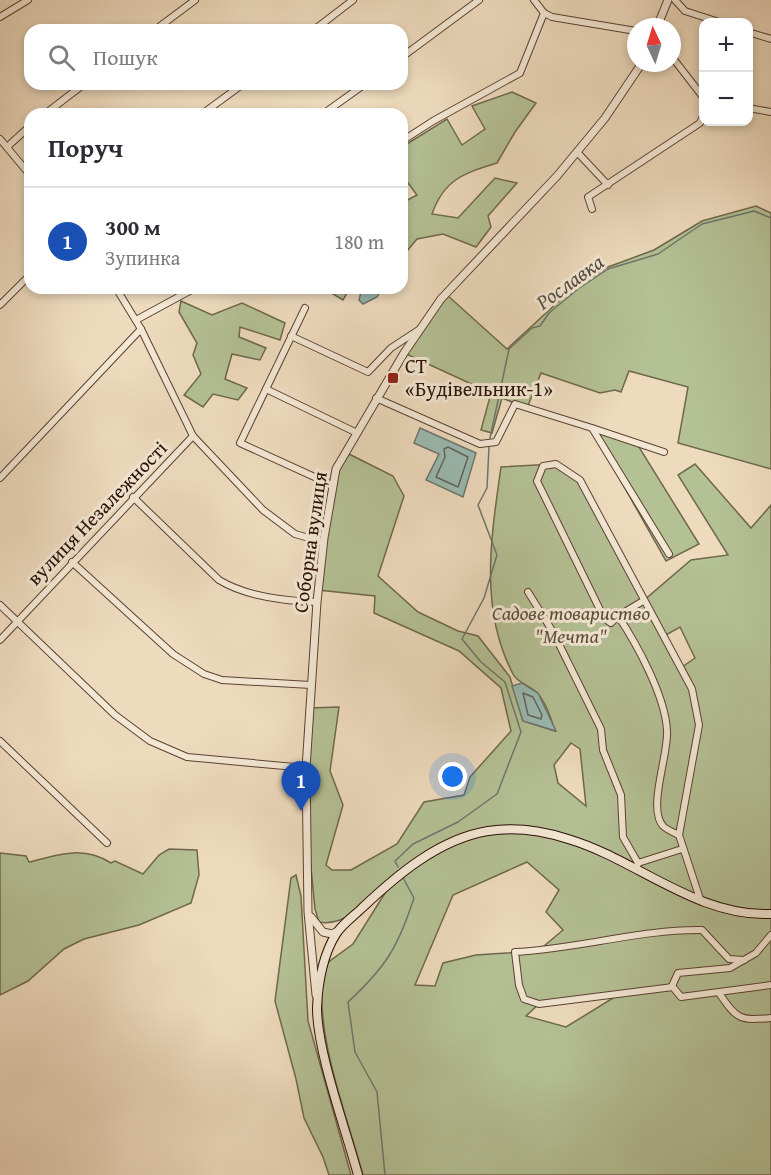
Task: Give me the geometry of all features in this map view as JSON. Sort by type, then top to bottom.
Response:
[{"type":"main road","points":[[358,1175],[327,1062],[317,1008],[323,966],[338,931],[394,879],[420,860],[460,838],[488,831],[516,830],[570,839],[637,867],[700,899],[729,909],[771,914]]},
{"type":"street","points":[[0,17],[28,0]]},
{"type":"street","points":[[163,24],[195,0]]},
{"type":"street","points":[[408,53],[479,0]]},
{"type":"street","points":[[534,0],[544,13],[571,22],[627,31]]},
{"type":"street","points":[[661,18],[668,0]]},
{"type":"street","points":[[675,0],[685,11],[707,18]]},
{"type":"street","points":[[322,24],[351,1]]},
{"type":"street","points":[[408,137],[432,121],[520,74],[544,13]]},
{"type":"street","points":[[753,34],[771,39]]},
{"type":"street","points":[[681,69],[699,94]]},
{"type":"street","name":"Соборна вулиця","points":[[317,1008],[308,912],[306,768],[323,542],[336,469],[376,398],[441,299],[577,152],[637,72]]},
{"type":"street","points":[[53,108],[76,90]]},
{"type":"street","points":[[210,108],[235,90]]},
{"type":"street","points":[[331,108],[357,90]]},
{"type":"street","points":[[753,109],[771,112]]},
{"type":"street","points":[[592,209],[588,197],[699,124]]},
{"type":"street","points":[[7,147],[24,131]]},
{"type":"street","points":[[0,139],[24,168]]},
{"type":"street","points":[[577,152],[608,185]]},
{"type":"street","points":[[0,305],[24,281]]},
{"type":"street","points":[[120,294],[141,329],[193,436],[269,515],[295,534],[323,542]]},
{"type":"street","points":[[136,320],[184,294]]},
{"type":"street","points":[[305,308],[240,443],[332,485]]},
{"type":"street","points":[[291,336],[368,372],[391,348],[421,328]]},
{"type":"street","points":[[0,478],[141,329]]},
{"type":"street","points":[[266,389],[356,432]]},
{"type":"street","points":[[376,398],[480,444],[496,442],[515,404],[664,452]]},
{"type":"street","points":[[592,428],[669,554]]},
{"type":"street","name":"вулиця Незалежності","points":[[0,640],[193,436]]},
{"type":"street","points":[[643,601],[618,616],[611,623],[604,618],[537,481],[543,466],[556,464],[580,480],[681,668],[696,704],[699,724],[680,835],[682,849],[692,867],[700,899]]},
{"type":"street","points":[[133,497],[219,580],[234,590],[294,601],[317,602]]},
{"type":"street","points":[[72,562],[173,654],[204,675],[222,680],[311,685]]},
{"type":"street","points":[[528,592],[553,632],[601,729],[603,750],[621,795],[623,837],[637,867],[682,849]]},
{"type":"street","points":[[0,605],[115,715],[150,741],[187,757],[306,768]]},
{"type":"street","points":[[618,616],[638,646],[660,703],[667,730],[657,812],[663,827],[680,835]]},
{"type":"street","points":[[0,741],[107,843]]},
{"type":"street","points":[[308,912],[314,924],[323,932],[338,931]]},
{"type":"street","points":[[673,987],[539,1004],[524,999],[519,985],[515,952],[644,936],[676,929],[702,930],[729,959],[744,960]]},
{"type":"street","points":[[673,987],[678,973],[730,968],[756,953],[771,935]]},
{"type":"street","points":[[673,987],[681,997],[771,985]]},
{"type":"street","points":[[719,993],[733,1013],[745,1020],[771,1018]]},
{"type":"green space","points":[[512,92],[536,103],[515,132],[497,163],[466,174],[449,185],[432,214],[458,218],[495,178],[517,183],[488,216],[491,227],[476,247],[443,234],[417,239],[408,250],[408,200],[417,195],[408,183],[408,143],[447,119],[462,145],[485,129],[472,106]]},
{"type":"green space","points":[[756,206],[771,213],[771,469],[678,443],[688,387],[629,371],[621,392],[615,390],[600,393],[541,373],[527,408],[502,398],[492,433],[481,430],[491,393],[404,353],[446,294],[507,349],[571,290],[608,267],[654,250],[702,221]]},
{"type":"green space","points":[[333,294],[346,294],[343,300]]},
{"type":"green space","points":[[181,301],[212,315],[242,303],[285,323],[280,340],[240,327],[239,337],[266,348],[260,360],[232,354],[225,379],[247,388],[238,400],[213,394],[203,407],[184,395],[201,374],[193,355],[197,343],[179,312]]},
{"type":"green space","points":[[591,428],[639,447],[699,544],[666,561]]},
{"type":"green space","name":"Садове товариство \"Мечта\"","points":[[345,452],[393,476],[404,496],[378,576],[418,612],[458,631],[478,636],[510,677],[523,721],[555,731],[541,697],[513,674],[502,649],[495,624],[490,573],[501,467],[556,464],[580,480],[643,601],[691,560],[728,555],[678,475],[695,464],[751,528],[771,505],[771,1175],[363,1175],[327,1045],[321,992],[323,966],[353,944],[392,882],[349,916],[329,923],[319,922],[315,909],[305,805],[309,708],[339,707],[330,771],[343,805],[326,865],[332,870],[351,870],[397,844],[424,802],[464,795],[470,777],[511,731],[501,688],[459,651],[374,613],[375,596],[318,590],[332,485]],"holes":[[[680,627],[695,658],[682,667],[664,636]],[[571,743],[580,749],[586,806],[558,783],[554,765]],[[527,862],[559,890],[546,912],[563,930],[538,951],[476,955],[443,963],[435,986],[415,985],[453,895]],[[618,995],[566,1027],[526,1016],[539,1004]]]},
{"type":"green space","points":[[169,849],[197,850],[199,875],[191,903],[139,925],[84,939],[64,949],[28,981],[0,995],[0,853],[26,856],[29,862],[61,854],[90,854],[111,863],[115,861],[143,874],[159,855]]},
{"type":"green space","points":[[296,875],[301,896],[308,1021],[351,1175],[329,1175],[304,1118],[275,1001],[291,878]]},
{"type":"water","points":[[360,294],[379,294],[363,304],[359,300]]},
{"type":"water","points":[[420,428],[476,453],[463,497],[426,480],[439,454],[414,443]]},
{"type":"water","points":[[522,683],[538,693],[556,731],[523,721],[512,686]]},
{"type":"waterway","name":"Рославка","points":[[490,438],[509,349],[532,328],[540,326],[549,313],[578,289],[608,269],[658,254],[702,224],[754,211],[771,218]]},
{"type":"waterway","name":"Рославка","points":[[398,867],[395,861],[413,844],[458,822],[497,794],[521,732],[505,682],[481,662],[462,639],[484,598],[497,555],[478,505],[487,488],[489,447]]},
{"type":"waterway","name":"Рославка","points":[[385,1175],[377,1092],[355,1052],[348,1002],[381,967],[402,930],[414,898],[402,876]]},
{"type":"place","name":"СТ «Будівельник-1»","points":[[393,378]]},
{"type":"place","name":"300 м","points":[[301,811]]}]
